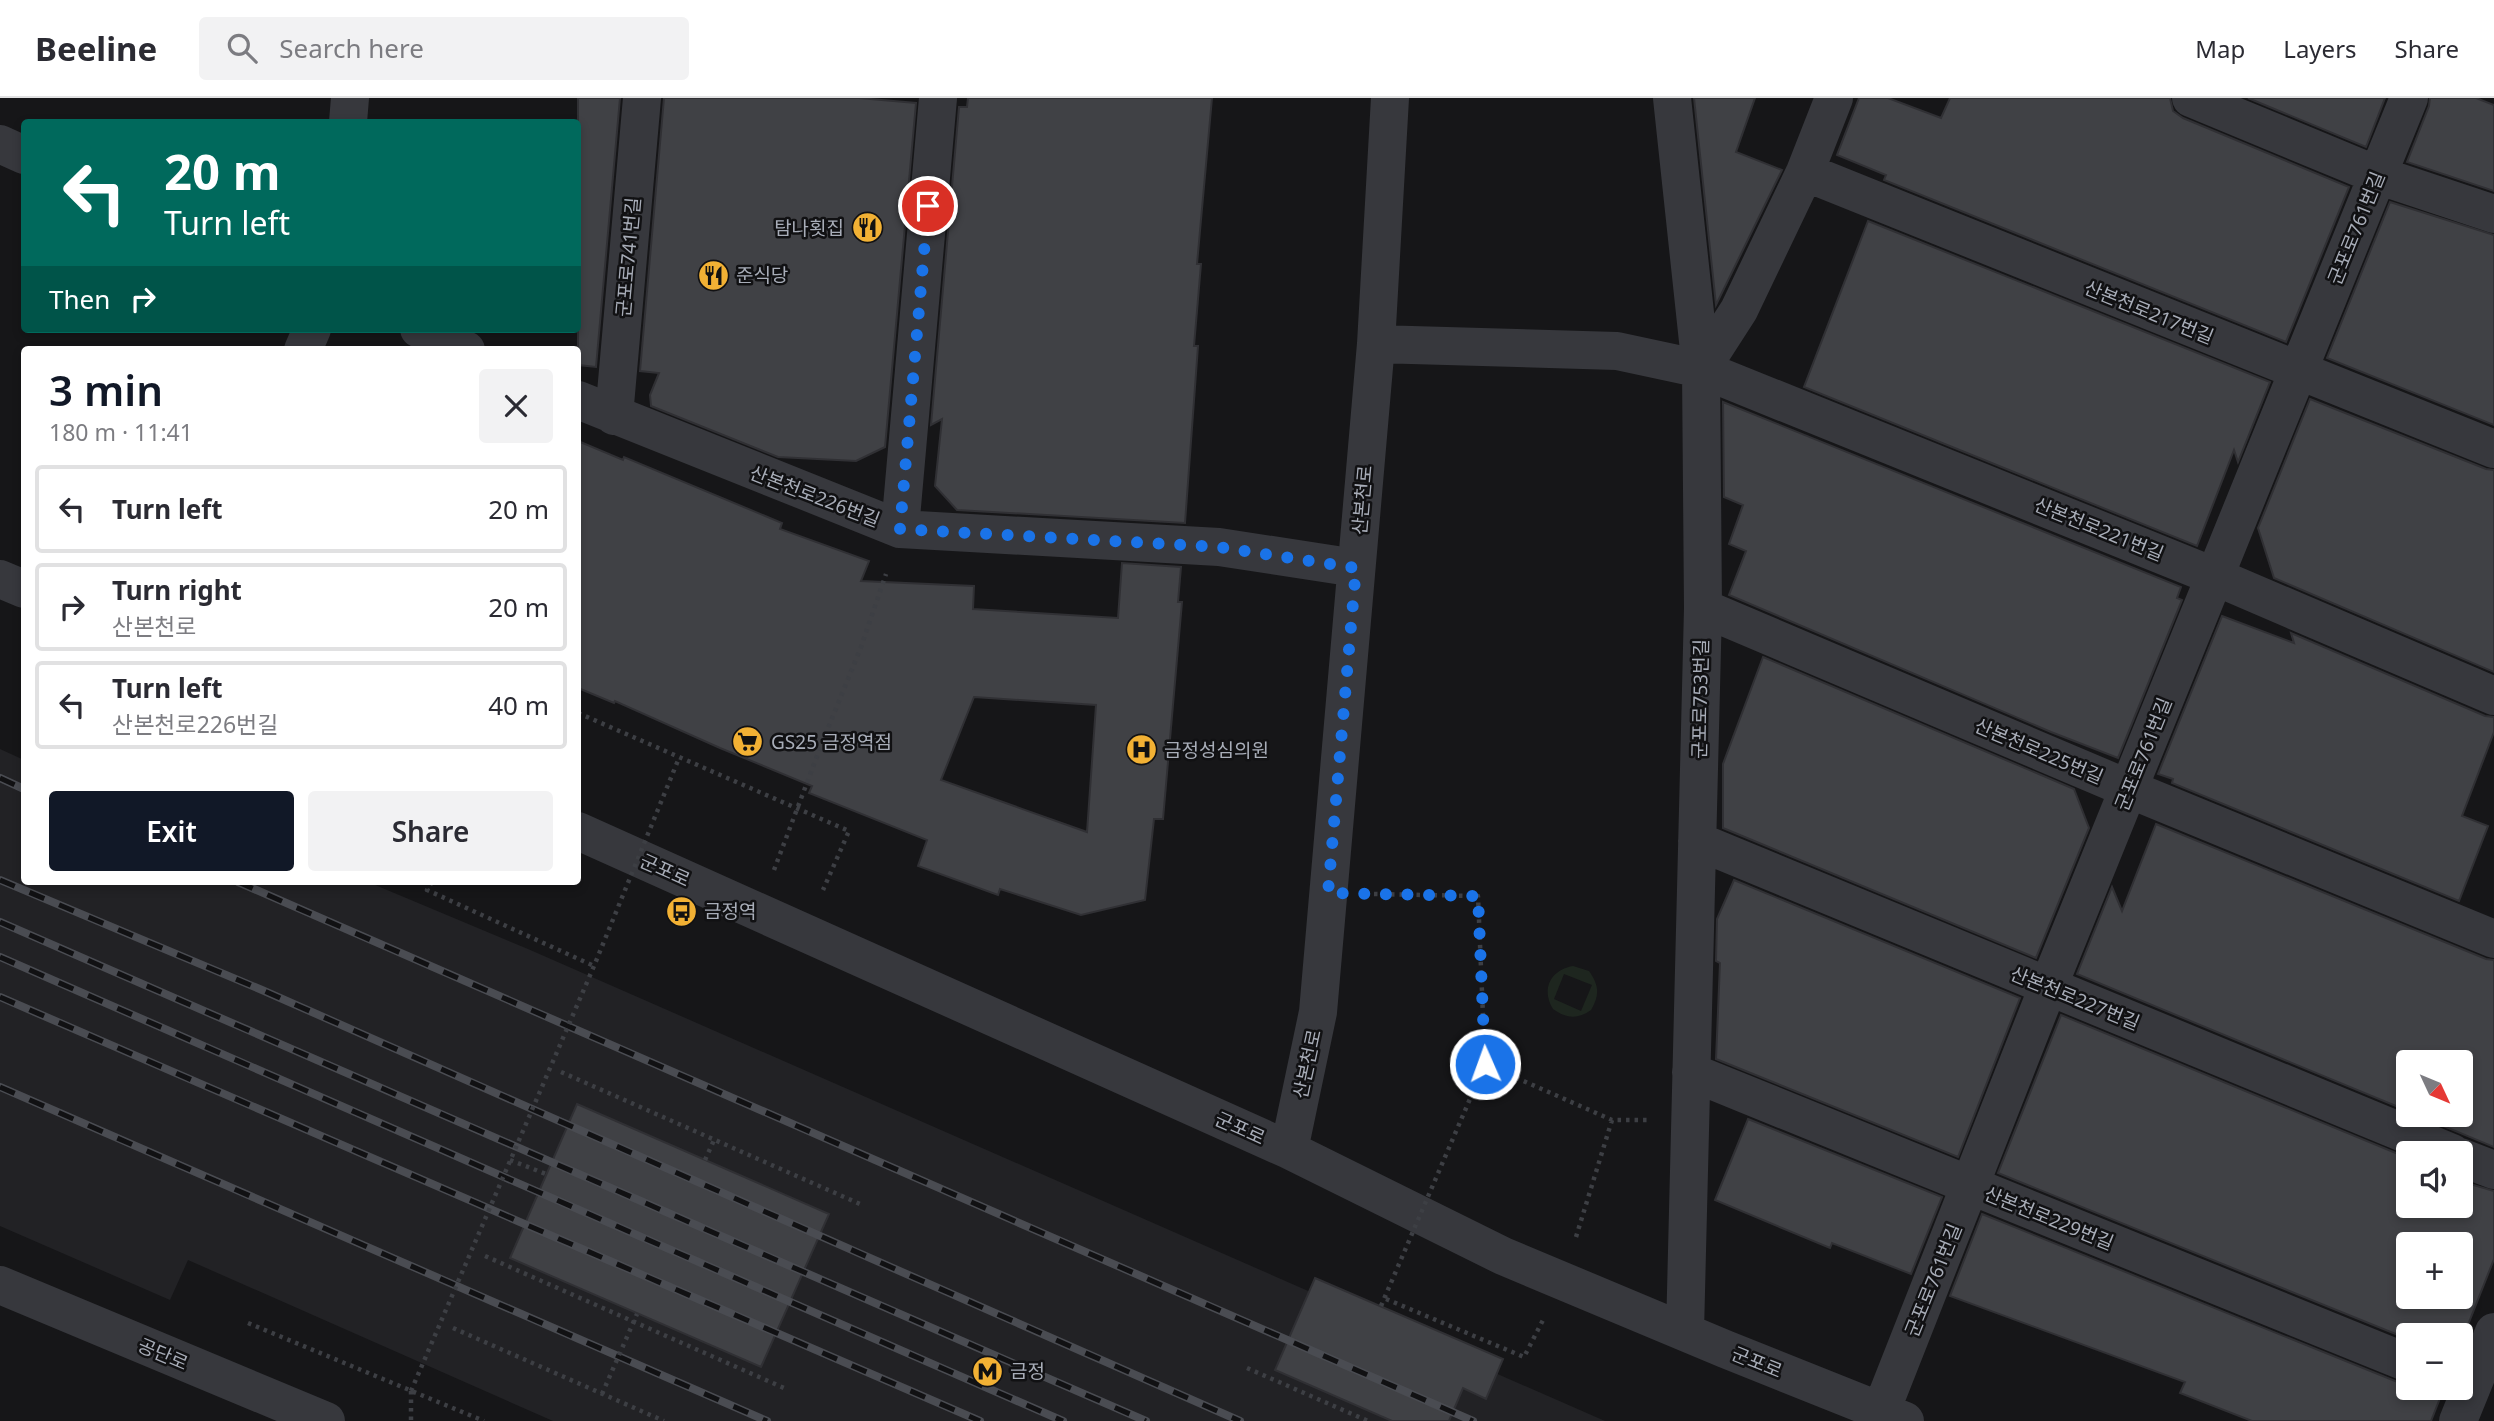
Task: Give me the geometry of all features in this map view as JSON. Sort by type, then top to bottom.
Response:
[{"type":"street","points":[[348,119],[350,98]]},
{"type":"street","name":"군포로741번길","points":[[614,416],[642,98]]},
{"type":"street","points":[[900,529],[938,98]]},
{"type":"street","name":"산본천로","points":[[1289,1150],[1318,1012],[1376,344],[1390,98]]},
{"type":"street","name":"군포로753번길","points":[[1672,98],[1701,369],[1703,608],[1685,1332]]},
{"type":"street","points":[[1701,369],[1739,310],[1805,172],[1834,98]]},
{"type":"street","points":[[2191,98],[2378,175],[2494,214]]},
{"type":"street","name":"군포로761번길","points":[[1893,1416],[1970,1186],[2048,987],[2409,98]]},
{"type":"street","points":[[0,145],[21,154]]},
{"type":"street","name":"산본천로217번길","points":[[1805,172],[2494,449]]},
{"type":"street","points":[[428,333],[457,346]]},
{"type":"street","name":"산본천로221번길","points":[[1376,344],[1618,351],[1701,369],[2216,576],[2494,696]]},
{"type":"street","name":"산본천로226번길","points":[[581,401],[900,529],[1219,547],[1356,568]]},
{"type":"street","points":[[0,579],[21,588]]},
{"type":"street","name":"산본천로225번길","points":[[1703,608],[2129,789],[2494,939]]},
{"type":"street","name":"군포로","points":[[581,832],[1289,1150],[1503,1256],[1893,1416]]},
{"type":"street","name":"산본천로227번길","points":[[1697,841],[2423,1141]]},
{"type":"street","name":"산본천로229번길","points":[[1691,1072],[2396,1358]]},
{"type":"street","points":[[2473,1162],[2494,1170]]},
{"type":"street","name":"공단로","points":[[0,1285],[326,1421]]},
{"type":"street","points":[[2473,1392],[2494,1332]]},
{"type":"path","points":[[759,912],[822,743],[862,648],[900,529]]},
{"type":"path","points":[[581,714],[849,831],[804,932]]},
{"type":"path","points":[[411,1421],[411,1391],[594,966],[678,758]]},
{"type":"path","points":[[430,885],[427,890],[594,966]]},
{"type":"path","points":[[1328,893],[1478,896],[1485,1064],[1381,1306]]},
{"type":"path","points":[[1485,1064],[1493,1064]]},
{"type":"path","points":[[1485,1064],[1612,1120],[1691,1119]]},
{"type":"path","points":[[561,1072],[860,1204]]},
{"type":"path","points":[[1386,1299],[1524,1357],[1563,1281],[1612,1120]]},
{"type":"path","points":[[705,1160],[714,1140]]},
{"type":"path","points":[[510,1160],[546,1174]]},
{"type":"path","points":[[485,1256],[784,1388]]},
{"type":"path","points":[[602,1394],[637,1314]]},
{"type":"path","points":[[248,1323],[484,1421]]},
{"type":"path","points":[[453,1328],[664,1421]]},
{"type":"path","points":[[1247,1368],[1368,1421]]},
{"type":"shaded area","points":[[0,749],[21,759],[21,885],[375,885],[528,949],[1605,1421],[553,1421],[188,1260],[170,1300],[0,1226]]},
{"type":"shaded area","points":[[1573,966],[1589,971],[1595,981],[1596,1000],[1591,1010],[1582,1015],[1563,1015],[1553,1009],[1549,1002],[1550,982],[1553,976]],"holes":[[[1564,974],[1592,985],[1581,1011],[1554,999]]]},
{"type":"building","points":[[578,98],[620,98],[596,367],[581,365],[581,346],[578,346],[578,333],[581,333],[581,119],[578,119]]},
{"type":"building","points":[[664,98],[859,98],[916,103],[885,447],[856,461],[778,457],[651,406],[650,395],[659,373],[640,371]]},
{"type":"building","points":[[968,98],[1212,98],[1197,264],[1201,264],[1194,346],[1198,346],[1185,523],[957,510],[935,486],[942,419],[931,425],[959,107],[967,107]]},
{"type":"building","points":[[1694,98],[1755,98],[1736,152],[1782,170],[1716,305]]},
{"type":"building","points":[[1859,98],[1888,98],[1941,118],[1950,98],[2170,98],[2173,111],[2183,118],[2349,187],[2286,342],[1884,180],[1886,175],[1837,155]]},
{"type":"building","points":[[2248,98],[2385,98],[2366,147]]},
{"type":"building","points":[[2430,98],[2476,98],[2494,105],[2494,191],[2407,162]]},
{"type":"building","points":[[2390,202],[2494,235],[2494,425],[2327,358]]},
{"type":"building","points":[[1868,221],[2270,382],[2238,462],[2234,450],[2197,546],[1804,387]]},
{"type":"building","points":[[2310,399],[2494,470],[2494,672],[2274,578],[2258,528]]},
{"type":"building","points":[[1723,402],[2181,587],[2177,598],[2182,600],[2118,758],[1729,595],[1746,551],[1729,544],[1743,505],[1724,497]]},
{"type":"building","points":[[581,442],[623,460],[624,457],[782,523],[780,529],[869,561],[861,581],[974,586],[973,609],[1118,618],[1122,563],[1181,567],[1178,602],[1182,602],[1163,819],[1154,819],[1145,900],[1081,915],[1000,889],[998,895],[918,866],[927,840],[809,793],[812,786],[615,701],[614,703],[581,689]],"holes":[[[974,697],[1096,705],[1087,832],[941,780]]]},
{"type":"building","points":[[2222,616],[2294,643],[2291,633],[2485,716],[2494,717],[2494,732],[2462,816],[2488,826],[2459,901],[2172,783],[2173,779],[2158,774]]},
{"type":"building","points":[[1763,657],[2074,789],[2089,828],[2036,958],[1723,828],[1723,764]]},
{"type":"building","points":[[2156,824],[2494,960],[2494,1147],[2446,1127],[2473,1127],[2473,1050],[2396,1050],[2396,1106],[2077,974],[2112,887],[2122,911]]},
{"type":"building","points":[[1734,880],[2020,998],[1958,1157],[1716,1059],[1720,963],[1716,961],[1717,919]]},
{"type":"building","points":[[2061,1015],[2396,1153],[2396,1218],[2473,1218],[2473,1185],[2494,1191],[2494,1259],[2469,1323],[2396,1323],[2396,1334],[1998,1173]]},
{"type":"building","points":[[577,1104],[829,1214],[761,1367],[510,1258]]},
{"type":"building","points":[[1748,1119],[1942,1197],[1911,1274],[1832,1243],[1830,1248],[1715,1200]]},
{"type":"building","points":[[1982,1214],[2396,1381],[2396,1400],[2439,1400],[2431,1421],[2252,1421],[2180,1393],[2185,1382],[1950,1296]]},
{"type":"building","points":[[1315,1278],[1503,1359],[1486,1399],[1463,1388],[1449,1421],[1392,1421],[1275,1370]]},
{"type":"railway","points":[[0,778],[21,788]]},
{"type":"railway","points":[[0,880],[262,990],[1240,1421]]},
{"type":"railway","points":[[245,885],[1473,1421]]},
{"type":"railway","points":[[0,922],[1146,1421]]},
{"type":"railway","points":[[0,957],[1063,1421]]},
{"type":"railway","points":[[0,997],[980,1421]]},
{"type":"railway","points":[[0,1087],[767,1421]]},
{"type":"place","name":"탐나횟집","points":[[867,228]]},
{"type":"place","name":"준식당","points":[[713,275]]},
{"type":"place","name":"GS25 금정역점","points":[[748,742]]},
{"type":"place","name":"금정성심의원","points":[[1141,750]]},
{"type":"place","name":"금정역","points":[[681,911]]},
{"type":"place","name":"금정","points":[[987,1371]]},
{"type":"route","points":[[928,206],[900,529],[1219,547],[1356,568],[1328,893],[1478,896],[1485,1064]]}]
